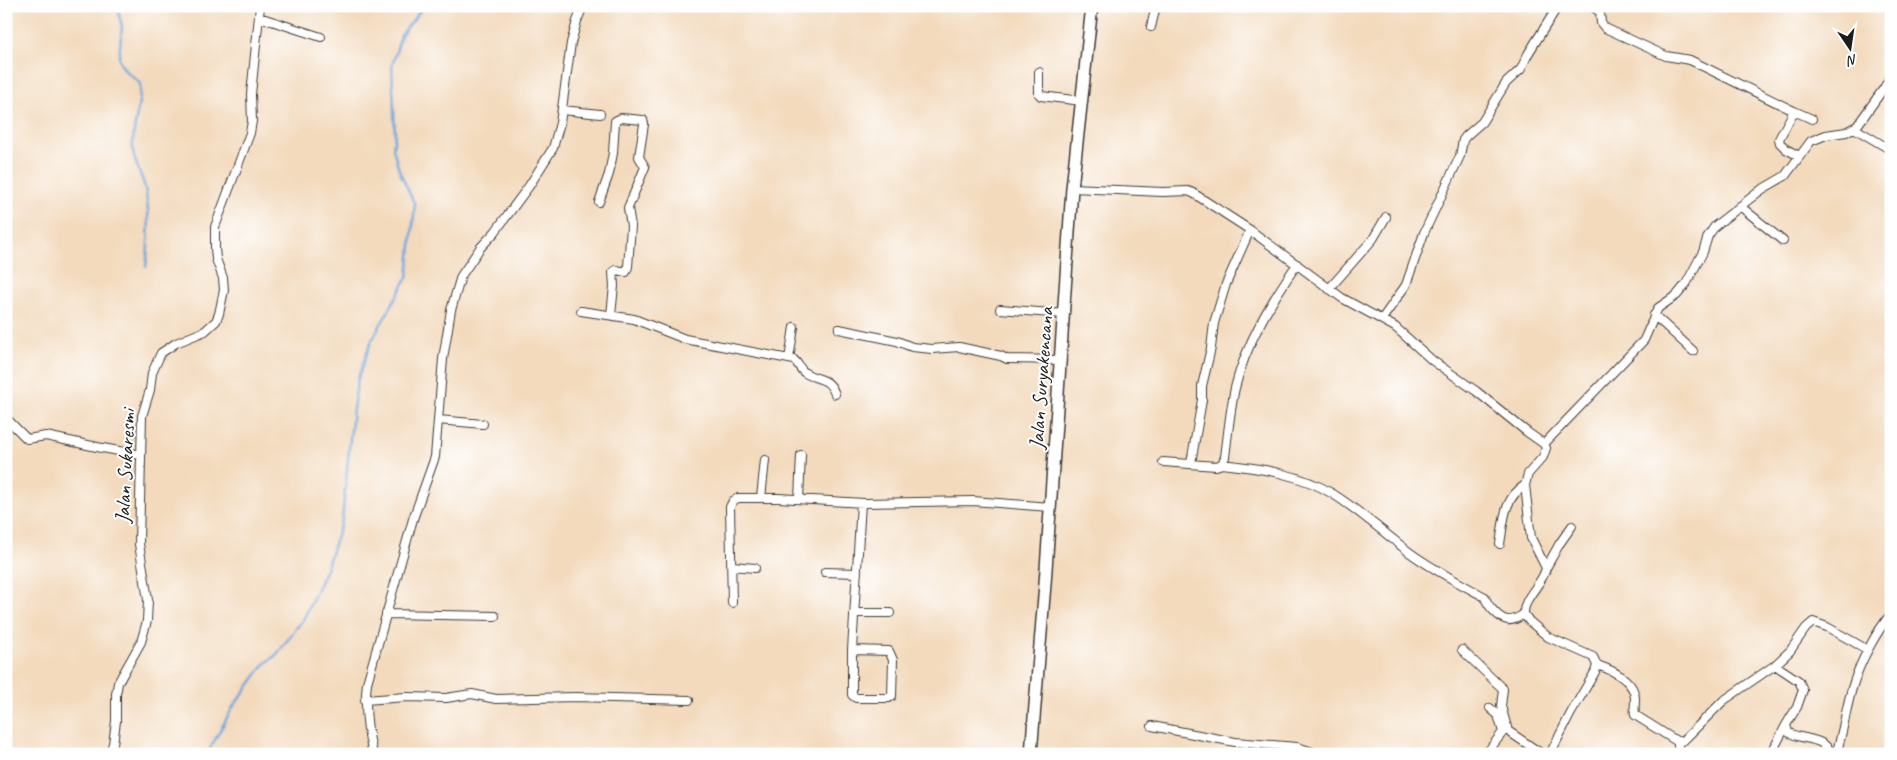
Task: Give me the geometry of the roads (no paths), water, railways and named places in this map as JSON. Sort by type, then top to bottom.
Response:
[{"type":"street","name":"Jalan Sukaresmi","points":[[109,754],[113,744],[116,721],[118,684],[140,642],[147,621],[148,600],[139,544],[142,416],[150,390],[152,373],[161,353],[176,343],[205,331],[219,314],[224,284],[221,269],[216,259],[214,236],[250,133],[252,121],[251,94],[260,6]]},
{"type":"street","points":[[372,754],[366,722],[365,700],[370,670],[413,519],[435,457],[442,359],[451,310],[461,276],[480,248],[504,221],[547,158],[556,138],[562,110],[571,43],[577,21],[584,6]]},
{"type":"street","name":"Jalan Suryakencana","points":[[1031,754],[1072,188],[1092,6]]},
{"type":"street","points":[[1151,27],[1156,6]]},
{"type":"street","points":[[1382,319],[1406,285],[1424,233],[1460,156],[1463,140],[1482,122],[1506,83],[1521,68],[1558,6]]},
{"type":"street","points":[[1592,6],[1600,12],[1601,23],[1606,28],[1666,56],[1690,60],[1812,119]]},
{"type":"street","points":[[1886,6],[1891,9]]},
{"type":"street","points":[[259,18],[320,37]]},
{"type":"street","points":[[1039,72],[1040,96],[1082,101]]},
{"type":"street","points":[[1544,444],[1641,343],[1659,307],[1684,288],[1703,252],[1712,229],[1740,206],[1785,176],[1808,144],[1816,139],[1854,128],[1891,76]]},
{"type":"street","points":[[562,110],[600,114]]},
{"type":"street","points":[[1794,111],[1779,139],[1786,149],[1799,156]]},
{"type":"street","points":[[599,202],[614,153],[615,121],[621,118],[643,120],[639,157],[645,167],[628,208],[631,226],[628,267],[626,272],[616,270],[613,272],[614,286],[611,315]]},
{"type":"street","points":[[1854,128],[1891,150]]},
{"type":"street","points":[[1072,188],[1163,192],[1188,191],[1250,230],[1351,304],[1382,319],[1401,332],[1441,367],[1481,394],[1544,444],[1546,448],[1543,457],[1528,474],[1525,485],[1531,538],[1546,568]]},
{"type":"street","points":[[1740,206],[1783,241]]},
{"type":"street","points":[[1329,289],[1373,239],[1386,217]]},
{"type":"street","points":[[1191,463],[1202,400],[1203,380],[1211,348],[1214,323],[1226,284],[1250,230]]},
{"type":"street","points":[[1222,464],[1225,457],[1236,387],[1251,341],[1285,282],[1298,264]]},
{"type":"street","points":[[1000,309],[1064,314]]},
{"type":"street","points":[[581,310],[634,319],[685,339],[797,362],[808,375],[820,377],[828,382],[835,394]]},
{"type":"street","points":[[1654,315],[1693,350]]},
{"type":"street","points":[[789,360],[794,327]]},
{"type":"street","points":[[839,329],[897,340],[922,348],[959,348],[1001,356],[1007,359],[1061,360]]},
{"type":"street","points":[[6,418],[27,439],[46,436],[141,455]]},
{"type":"street","points":[[438,420],[484,424]]},
{"type":"street","points":[[799,500],[801,455]]},
{"type":"street","points":[[761,498],[765,460]]},
{"type":"street","points":[[1163,462],[1216,466],[1222,464],[1257,468],[1308,482],[1332,493],[1409,552],[1448,577],[1485,597],[1488,604],[1503,619],[1512,620],[1524,614]]},
{"type":"street","points":[[1500,544],[1505,509],[1516,491],[1525,485]]},
{"type":"street","points":[[732,603],[730,507],[733,501],[744,497],[861,503],[973,501],[1050,507]]},
{"type":"street","points":[[852,650],[890,650],[893,660],[892,696],[889,698],[853,697],[852,650],[861,503]]},
{"type":"street","points":[[1550,754],[1595,672],[1597,665],[1593,657],[1548,637],[1528,621],[1524,614],[1527,602],[1544,575],[1560,543],[1572,526]]},
{"type":"street","points":[[732,566],[755,568]]},
{"type":"street","points":[[824,572],[857,573]]},
{"type":"street","points":[[854,613],[890,613]]},
{"type":"street","points":[[386,614],[494,616]]},
{"type":"street","points":[[1836,754],[1854,681],[1878,629],[1891,614]]},
{"type":"street","points":[[1678,742],[1684,740],[1723,701],[1775,665],[1790,651],[1806,628],[1813,622],[1827,627],[1868,650]]},
{"type":"street","points":[[1462,650],[1503,689],[1501,706],[1508,731],[1542,754]]},
{"type":"street","points":[[1597,665],[1607,668],[1622,677],[1633,688],[1635,715],[1678,742]]},
{"type":"street","points":[[1771,754],[1797,706],[1803,690],[1799,681],[1775,665]]},
{"type":"street","points":[[365,700],[406,697],[446,698],[472,694],[496,699],[574,697],[689,700]]},
{"type":"street","points":[[1486,754],[1503,732],[1498,716],[1490,708]]},
{"type":"street","points":[[1786,725],[1790,734],[1819,741],[1829,748],[1831,754]]},
{"type":"street","points":[[1152,726],[1236,742],[1297,746],[1319,754]]},
{"type":"street","points":[[1678,742],[1678,754]]},
{"type":"waterway","points":[[117,6],[122,27],[119,57],[121,64],[140,83],[133,151],[147,198],[148,248],[146,267]]},
{"type":"waterway","points":[[207,754],[233,707],[264,665],[277,654],[304,618],[326,569],[342,520],[358,378],[371,342],[408,276],[415,205],[399,170],[393,148],[395,134],[392,66],[401,35],[424,6]]}]
